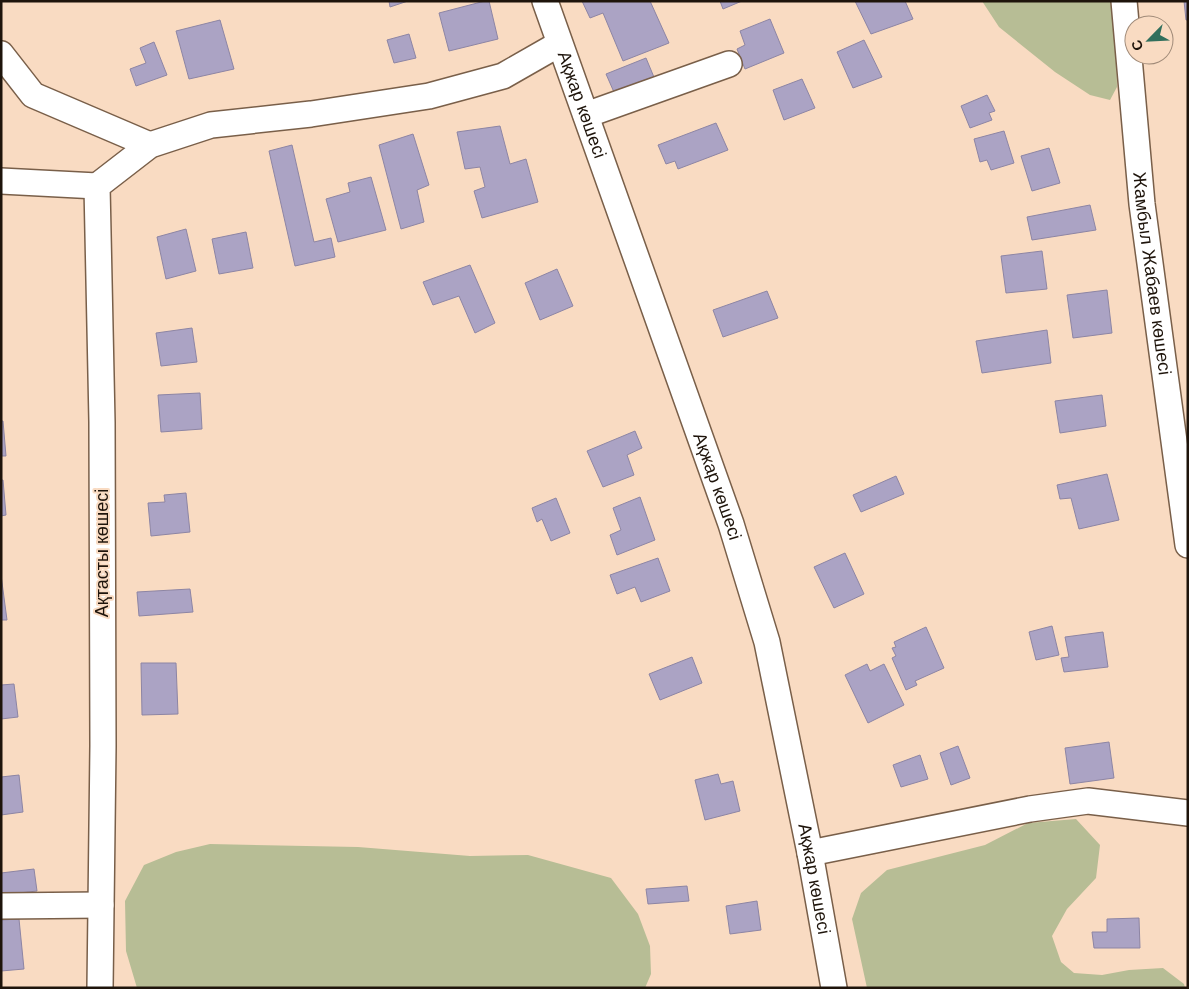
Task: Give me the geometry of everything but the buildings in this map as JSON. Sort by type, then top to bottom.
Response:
[{"type":"street","name":"Ақжар көшесі","points":[[545,1],[731,524],[767,642],[810,853],[834,988]]},
{"type":"street","name":"Жамбыл Жабаев көшесі","points":[[1124,1],[1142,204],[1188,545]]},
{"type":"street","points":[[1,181],[96,186],[150,145],[211,125],[311,114],[429,96],[503,76],[559,44]]},
{"type":"street","points":[[1,54],[33,95],[150,145]]},
{"type":"street","points":[[586,115],[729,64]]},
{"type":"street","name":"Ақтасты көшесі","points":[[96,186],[102,422],[103,746],[100,988]]},
{"type":"street","points":[[810,853],[1030,810],[1088,801],[1188,813]]},
{"type":"street","points":[[1,906],[101,905]]},
{"type":"green space","points":[[982,1],[1110,1],[1116,32],[1117,87],[1110,100],[1090,95],[1055,72],[999,27]]},
{"type":"green space","points":[[1076,819],[1100,845],[1096,878],[1067,909],[1052,936],[1061,962],[1074,973],[1102,975],[1129,970],[1163,968],[1184,984],[1185,988],[867,988],[852,919],[861,893],[887,870],[985,845],[1028,823]]},
{"type":"green space","points":[[210,844],[358,847],[470,856],[528,855],[611,878],[638,914],[650,946],[651,974],[645,988],[137,988],[126,951],[125,901],[144,865],[176,852]]}]
